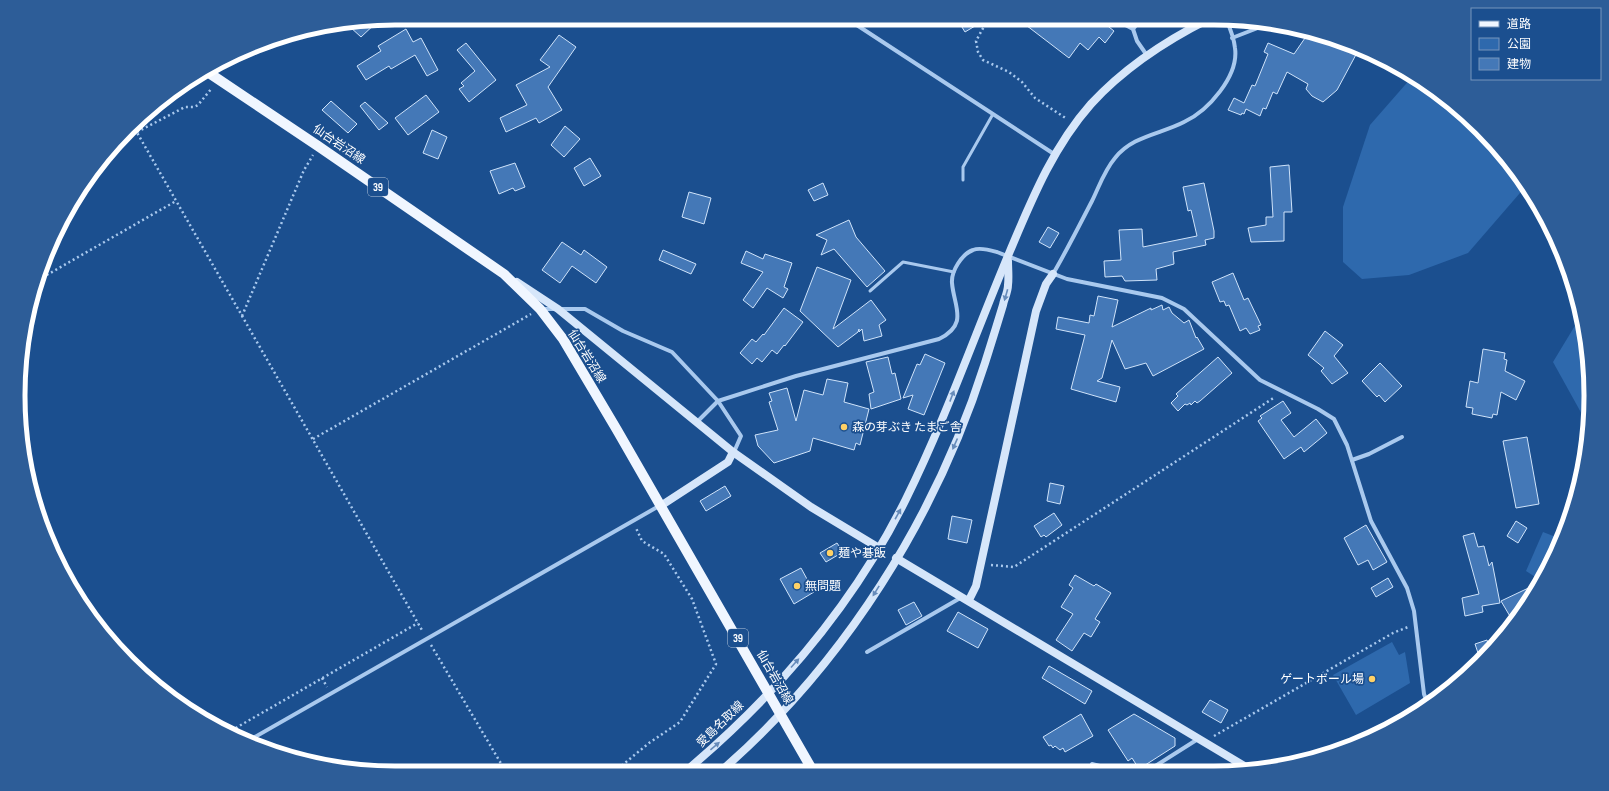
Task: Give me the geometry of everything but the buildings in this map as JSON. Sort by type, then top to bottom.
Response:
[{"type":"main road","name":"仙台岩沼線","points":[[211,74],[504,274],[540,310],[566,346],[662,505],[810,766]]},
{"type":"street","points":[[857,25],[1054,154]]},
{"type":"street","points":[[1125,25],[1133,29],[1137,42],[1146,54]]},
{"type":"street","points":[[1133,29],[1136,25]]},
{"type":"street","name":"愛島名取線","points":[[692,766],[722,741],[769,692],[832,618],[855,586],[879,548],[905,501],[943,419],[1035,191],[1054,154],[1092,103],[1146,54],[1198,25]]},
{"type":"street","points":[[867,652],[966,599],[976,586],[1036,311],[1046,284],[1068,250],[1102,179],[1115,158],[1133,143],[1185,122],[1203,109],[1220,92],[1231,73],[1236,49],[1228,26]]},
{"type":"street","points":[[1232,38],[1258,28]]},
{"type":"street","points":[[696,423],[718,401],[796,376],[939,339],[948,334],[959,318],[952,282],[954,272],[962,258],[973,250],[987,249],[1053,274],[1107,288],[1162,298],[1184,310],[1260,380],[1318,409],[1334,419],[1347,445],[1371,521],[1407,588],[1416,624],[1426,699]]},
{"type":"street","points":[[727,766],[744,752],[804,687],[873,597],[939,480],[973,399],[1008,286],[1008,256]]},
{"type":"street","points":[[504,274],[558,309],[696,423],[734,452],[811,507],[879,548]]},
{"type":"street","points":[[255,738],[633,522],[728,462],[741,436],[718,401],[672,352],[623,331],[585,309],[540,310]]},
{"type":"street","points":[[1352,460],[1369,454],[1402,437]]},
{"type":"street","points":[[896,558],[1242,765]]},
{"type":"street","points":[[1155,766],[1198,739]]},
{"type":"street","points":[[1092,764],[1100,766]]},
{"type":"lane","points":[[963,180],[963,167],[993,114]]},
{"type":"lane","points":[[870,291],[903,262],[954,272]]},
{"type":"path","points":[[985,25],[976,41],[978,52],[983,60],[1009,72],[1022,82],[1035,98],[1075,124]]},
{"type":"path","points":[[140,128],[184,106],[194,107],[198,105],[220,81]]},
{"type":"path","points":[[137,131],[427,639],[502,766]]},
{"type":"path","points":[[242,316],[304,170],[318,146]]},
{"type":"path","points":[[45,276],[176,201]]},
{"type":"path","points":[[313,439],[540,310]]},
{"type":"path","points":[[1002,566],[1014,567],[1274,398]]},
{"type":"path","points":[[621,766],[649,743],[680,722],[716,664],[692,599],[664,554],[642,541],[633,522]]},
{"type":"path","points":[[234,729],[418,623]]},
{"type":"path","points":[[1213,737],[1393,633],[1416,624]]},
{"type":"green space","points":[[1409,81],[1458,117],[1492,151],[1522,190],[1468,253],[1409,275],[1362,279],[1343,262],[1343,207],[1370,125]]},
{"type":"green space","points":[[1577,323],[1583,371],[1583,416],[1553,362]]},
{"type":"green space","points":[[1543,532],[1556,537],[1536,577],[1526,571]]},
{"type":"green space","name":"ゲートボール場","points":[[1392,642],[1399,655],[1405,652],[1410,683],[1356,715],[1333,675]]},
{"type":"place","name":"森の芽ぶき たまご舎","points":[[844,427]]},
{"type":"place","name":"麺や碁飯","points":[[830,553]]},
{"type":"place","name":"無問題","points":[[797,586]]},
{"type":"place","name":"ゲートボール場","points":[[1372,679]]}]
